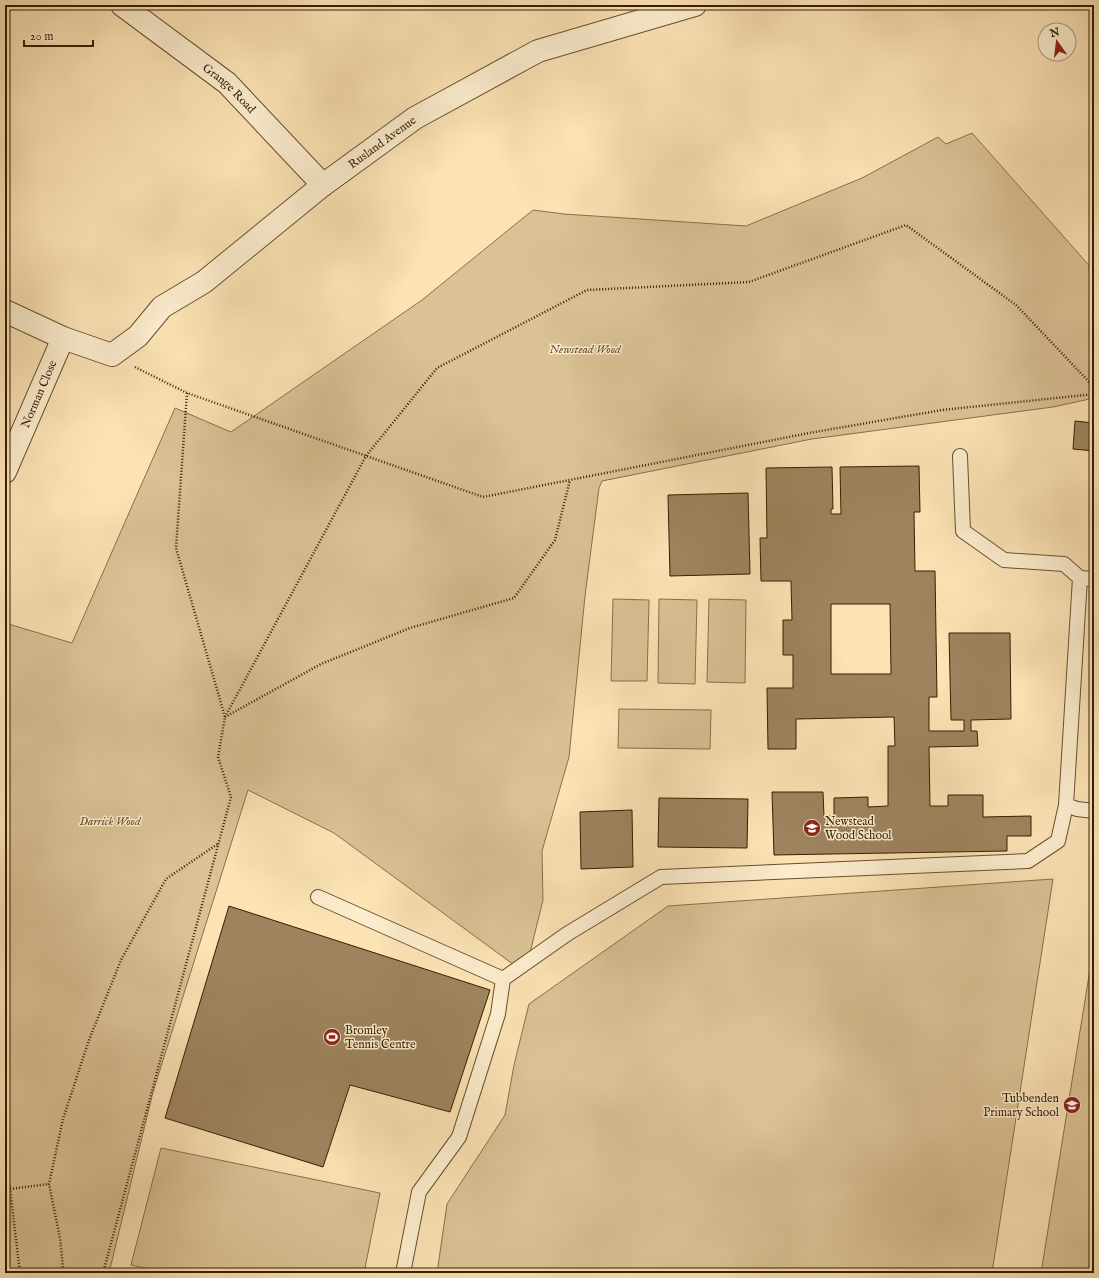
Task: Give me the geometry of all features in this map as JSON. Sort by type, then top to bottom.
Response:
[{"type":"street","name":"Grange Road","points":[[122,5],[227,83],[323,185]]},
{"type":"street","name":"Rusland Avenue","points":[[112,355],[138,336],[162,307],[204,282],[323,185],[415,118],[538,51],[665,9],[695,5]]},
{"type":"street","points":[[5,311],[63,338],[112,355]]},
{"type":"street","name":"Norman Close","points":[[5,472],[63,338]]},
{"type":"lane","points":[[403,1273],[419,1192],[459,1137],[498,1014],[503,979],[567,934],[661,877],[1028,862],[1058,841],[1066,805],[1087,578],[1064,564],[1004,560],[963,532],[960,456]]},
{"type":"lane","points":[[1066,805],[1077,809],[1094,811]]},
{"type":"lane","points":[[318,897],[503,979]]},
{"type":"path","points":[[103,1273],[231,797],[218,757],[225,717],[366,456],[437,368],[587,290],[749,282],[906,225],[1016,305],[1094,387]]},
{"type":"path","points":[[112,355],[187,393],[483,497],[808,433],[942,410],[1094,394]]},
{"type":"path","points":[[187,393],[176,548],[225,717]]},
{"type":"path","points":[[225,717],[321,664],[410,628],[514,598],[555,540],[570,480]]},
{"type":"path","points":[[65,1273],[63,1268],[60,1238],[49,1184],[62,1119],[89,1040],[121,960],[166,879],[218,843]]},
{"type":"path","points":[[5,1165],[10,1190],[20,1273]]},
{"type":"path","points":[[10,1190],[49,1184]]},
{"type":"green space","points":[[972,133],[1094,271],[1094,398],[1053,407],[812,439],[602,481],[599,488],[585,596],[569,757],[542,851],[543,900],[525,973],[334,833],[248,790],[153,1092],[109,1273],[5,1273],[5,623],[72,643],[175,408],[231,432],[422,300],[533,210],[564,214],[746,226],[862,178],[938,137],[946,144]]},
{"type":"green space","points":[[613,599],[649,600],[647,681],[611,681]]},
{"type":"green space","points":[[659,599],[697,600],[695,684],[658,683]]},
{"type":"green space","points":[[709,599],[746,600],[745,683],[707,682]]},
{"type":"green space","points":[[619,709],[711,710],[710,749],[618,748]]},
{"type":"green space","points":[[1053,879],[992,1273],[437,1273],[447,1204],[505,1115],[514,1065],[529,1004],[668,906]]},
{"type":"green space","points":[[1092,957],[1094,957],[1094,1273],[1041,1273]]},
{"type":"green space","points":[[161,1148],[380,1193],[364,1273],[168,1273],[131,1265]]},
{"type":"building","points":[[1075,421],[1094,423],[1094,451],[1073,449]]},
{"type":"building","points":[[919,466],[920,512],[914,512],[915,571],[935,571],[937,697],[929,697],[929,731],[964,731],[964,720],[951,720],[949,633],[1010,633],[1011,719],[971,720],[971,731],[977,731],[978,746],[929,747],[930,806],[948,806],[948,795],[983,795],[983,817],[1031,816],[1031,836],[1007,836],[1007,851],[774,855],[772,792],[823,792],[824,816],[834,816],[834,798],[868,797],[868,807],[888,806],[888,746],[895,746],[894,717],[796,719],[796,749],[768,749],[767,688],[793,688],[793,655],[783,655],[783,620],[792,620],[791,581],[761,581],[760,538],[767,538],[766,468],[832,467],[833,509],[831,509],[831,514],[841,514],[840,467]],"holes":[[[831,604],[890,604],[891,674],[831,674]]]},
{"type":"building","points":[[748,493],[750,574],[670,576],[668,495]]},
{"type":"building","points":[[659,798],[748,799],[747,848],[658,847]]},
{"type":"building","points":[[632,810],[633,867],[581,869],[580,812]]},
{"type":"building","name":"Bromley Tennis Centre","points":[[229,906],[490,990],[450,1112],[350,1085],[323,1167],[165,1118]]},
{"type":"place","name":"Newstead Wood School","points":[[812,828]]},
{"type":"place","name":"Bromley Tennis Centre","points":[[332,1037]]},
{"type":"place","name":"Tubbenden Primary School","points":[[1072,1105]]},
{"type":"park label","name":"Newstead Wood","points":[[585,349]]},
{"type":"park label","name":"Darrick Wood","points":[[110,821]]}]
